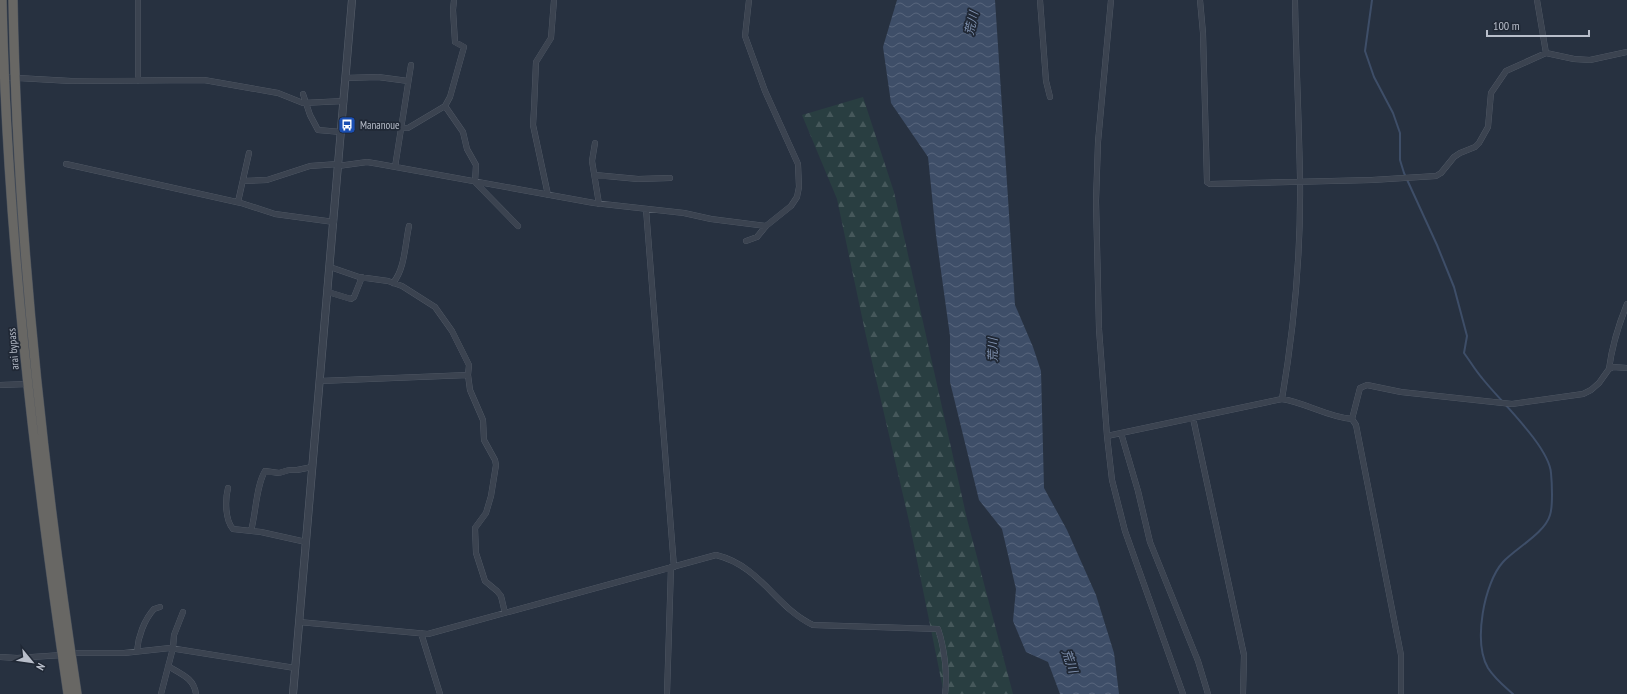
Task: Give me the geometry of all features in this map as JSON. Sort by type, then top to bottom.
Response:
[{"type":"highway","name":"arai bypass","points":[[2,0],[2,77],[28,384],[40,492],[67,654],[76,694]]},
{"type":"highway","name":"arai bypass","points":[[13,0],[14,78],[25,256],[39,409],[67,654],[68,694]]},
{"type":"street","points":[[138,0],[138,82]]},
{"type":"street","points":[[293,694],[352,0]]},
{"type":"street","points":[[401,128],[408,128],[444,106],[450,97],[464,47],[455,42],[452,10],[454,0]]},
{"type":"street","points":[[548,196],[533,125],[536,62],[551,38],[554,0]]},
{"type":"street","points":[[746,240],[757,237],[766,226],[791,206],[799,187],[798,164],[765,91],[745,36],[749,0]]},
{"type":"street","points":[[1040,0],[1046,82],[1050,97]]},
{"type":"street","points":[[1110,0],[1098,142],[1096,201],[1098,329],[1107,436],[1112,480],[1125,531],[1183,694]]},
{"type":"street","points":[[1200,0],[1203,40],[1207,182],[1210,184],[1372,180],[1439,175],[1454,157],[1479,143],[1488,127],[1490,93],[1506,71],[1546,53],[1574,59],[1590,60],[1627,52]]},
{"type":"street","points":[[1282,399],[1290,348],[1296,292],[1300,182],[1294,0]]},
{"type":"street","points":[[1537,0],[1546,53]]},
{"type":"street","points":[[394,167],[411,65]]},
{"type":"street","points":[[2,77],[71,81],[138,82],[204,80],[278,92],[307,103],[344,101]]},
{"type":"street","points":[[346,78],[378,77],[408,81]]},
{"type":"street","points":[[304,94],[318,130],[341,132]]},
{"type":"street","points":[[444,106],[463,132],[467,149],[476,165],[475,182],[518,226]]},
{"type":"street","points":[[594,143],[592,162],[599,204]]},
{"type":"street","points":[[238,202],[249,153]]},
{"type":"street","points":[[243,181],[267,180],[310,166],[366,162],[548,196],[766,226]]},
{"type":"street","points":[[66,164],[238,202],[275,214],[334,222]]},
{"type":"street","points":[[595,175],[638,179],[670,178]]},
{"type":"street","points":[[646,209],[673,567],[667,694]]},
{"type":"street","points":[[393,283],[398,277],[402,267],[409,226]]},
{"type":"street","points":[[330,267],[362,277],[402,286],[436,307],[452,331],[469,365],[468,375],[470,390],[483,420],[484,440],[495,460],[496,465],[491,496],[486,513],[475,528],[476,553],[485,581],[501,596],[505,613]]},
{"type":"street","points":[[328,292],[351,299],[354,297],[362,277]]},
{"type":"street","points":[[1402,694],[1401,655],[1356,425],[1352,419],[1358,392],[1363,386],[1512,404],[1583,394],[1591,390],[1599,383],[1609,369],[1613,341],[1627,304]]},
{"type":"street","points":[[1609,369],[1613,367],[1627,368]]},
{"type":"street","points":[[320,381],[468,375]]},
{"type":"street","points":[[0,385],[28,384]]},
{"type":"street","points":[[1107,436],[1282,399],[1301,404],[1336,418],[1352,419]]},
{"type":"street","points":[[1193,418],[1244,655],[1243,694]]},
{"type":"street","points":[[1121,433],[1138,491],[1150,542],[1198,661],[1208,694]]},
{"type":"street","points":[[251,531],[256,515],[261,478],[266,471],[279,473],[312,467]]},
{"type":"street","points":[[228,488],[226,496],[229,526],[232,529],[251,531],[306,542]]},
{"type":"street","points":[[299,622],[428,634],[716,555],[732,560],[760,580],[800,618],[813,625],[938,629],[942,639],[947,683],[945,694]]},
{"type":"street","points":[[136,651],[139,637],[149,614],[154,609],[160,607]]},
{"type":"street","points":[[161,694],[173,648],[174,635],[183,612]]},
{"type":"street","points":[[421,633],[440,694]]},
{"type":"street","points":[[0,656],[17,658],[173,648],[295,668]]},
{"type":"street","points":[[168,666],[191,679],[194,684],[196,694]]},
{"type":"green space","points":[[863,97],[894,192],[967,519],[1013,694],[944,694],[909,521],[866,336],[837,199],[802,115]]},
{"type":"water","name":"荒川","points":[[897,0],[995,0],[1015,305],[1033,347],[1041,371],[1044,488],[1067,530],[1096,595],[1114,653],[1119,694],[1060,694],[1048,662],[1026,652],[1013,621],[1016,589],[1002,529],[979,500],[950,382],[950,336],[936,235],[928,157],[891,103],[883,47]]},
{"type":"waterway","points":[[1372,0],[1365,51],[1374,77],[1393,113],[1400,133],[1400,160],[1404,173],[1437,245],[1454,287],[1467,336],[1464,353],[1479,375],[1533,437],[1542,450],[1548,462],[1551,473],[1552,506],[1547,522],[1536,534],[1503,562],[1496,572],[1491,584],[1483,613],[1481,643],[1488,668],[1513,694]]},
{"type":"place","name":"Mananoue","points":[[347,125]]}]
